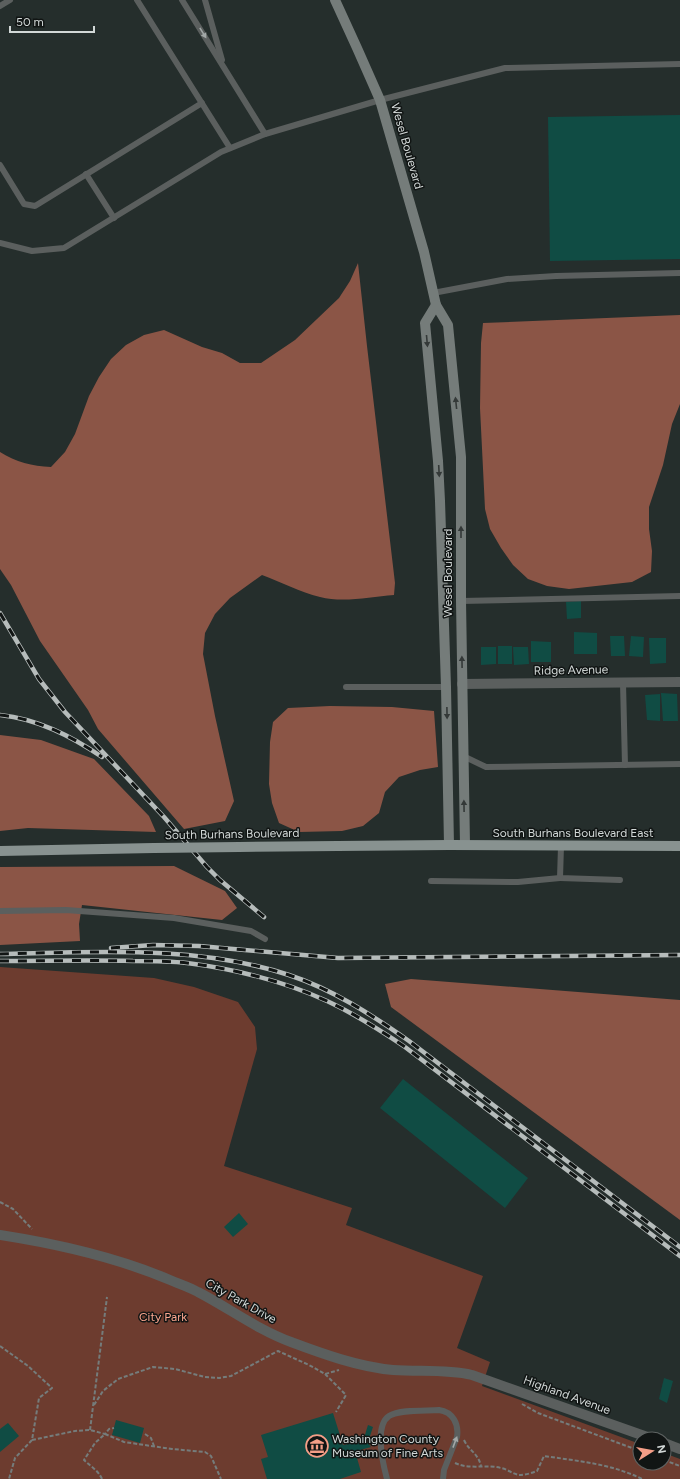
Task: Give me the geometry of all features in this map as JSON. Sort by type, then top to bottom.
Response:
[{"type":"main road","name":"Wesel Boulevard","points":[[335,0],[380,100],[424,252],[436,305],[448,325],[461,457],[461,601],[465,845]]},
{"type":"main road","name":"Wesel Boulevard","points":[[436,305],[425,323],[438,462],[446,687],[449,845]]},
{"type":"main road","name":"South Burhans Boulevard","points":[[0,851],[465,845]]},
{"type":"main road","name":"South Burhans Boulevard East","points":[[465,845],[680,846]]},
{"type":"street","name":"Ridge Avenue","points":[[462,684],[680,682]]},
{"type":"street","name":"City Park Drive","points":[[0,1235],[42,1242],[106,1258],[148,1271],[197,1292],[252,1324],[290,1342],[333,1356],[394,1370],[441,1370],[472,1375]]},
{"type":"street","name":"Highland Avenue","points":[[472,1375],[632,1432]]},
{"type":"lane","points":[[0,6],[10,0]]},
{"type":"lane","points":[[137,0],[230,148]]},
{"type":"lane","points":[[182,0],[265,134]]},
{"type":"lane","points":[[205,0],[224,67]]},
{"type":"lane","points":[[0,243],[32,251],[64,248],[221,152],[265,134],[380,100],[505,68],[680,64]]},
{"type":"lane","points":[[0,165],[24,204],[35,206],[202,103]]},
{"type":"lane","points":[[86,174],[114,218]]},
{"type":"lane","points":[[433,293],[507,279],[556,276],[680,273]]},
{"type":"lane","points":[[461,601],[680,596]]},
{"type":"lane","points":[[623,683],[625,765]]},
{"type":"lane","points":[[346,687],[446,687]]},
{"type":"lane","points":[[463,756],[486,767],[680,764]]},
{"type":"lane","points":[[560,878],[561,846]]},
{"type":"lane","points":[[431,881],[518,882],[560,878],[620,880]]},
{"type":"lane","points":[[0,911],[66,910],[174,918],[251,931],[265,939]]},
{"type":"lane","points":[[387,1479],[383,1458],[381,1430],[385,1420],[394,1414],[439,1410],[452,1416],[458,1431],[444,1470],[443,1479]]},
{"type":"path","points":[[90,1430],[107,1297]]},
{"type":"path","points":[[0,1346],[28,1366],[52,1388],[39,1398],[32,1440],[16,1458],[9,1479]]},
{"type":"path","points":[[94,1405],[103,1391],[118,1379],[153,1367],[175,1370],[205,1377],[219,1378],[231,1376],[278,1351],[325,1374],[346,1395],[336,1412]]},
{"type":"path","points":[[325,1374],[341,1370]]},
{"type":"path","points":[[519,1401],[524,1406],[538,1413],[632,1448]]},
{"type":"path","points":[[102,1479],[99,1471],[90,1467],[84,1460],[95,1443],[109,1429],[114,1428]]},
{"type":"path","points":[[32,1440],[75,1431],[90,1430],[105,1434],[124,1442],[205,1452],[211,1456],[221,1479]]},
{"type":"path","points":[[145,1434],[150,1438],[154,1446]]},
{"type":"path","points":[[463,1437],[468,1447],[478,1456],[481,1466]]},
{"type":"path","points":[[448,1460],[464,1466],[503,1468],[514,1474],[523,1475],[537,1471],[544,1456],[596,1464],[628,1472],[642,1479]]},
{"type":"green space","name":"City Park","points":[[0,967],[154,978],[194,987],[238,1002],[255,1027],[257,1049],[224,1166],[352,1208],[346,1225],[483,1276],[457,1348],[490,1362],[482,1386],[632,1441],[632,1471],[672,1471],[672,1456],[680,1459],[680,1479],[0,1479]]},
{"type":"shaded area","points":[[358,263],[395,583],[394,595],[357,599],[329,599],[305,592],[262,575],[230,598],[215,614],[205,633],[203,654],[234,801],[225,821],[184,829],[98,729],[88,710],[40,641],[11,585],[0,569],[0,452],[24,463],[51,467],[65,452],[75,434],[89,396],[111,359],[126,345],[144,335],[164,330],[202,347],[222,353],[240,363],[261,363],[295,340],[339,298],[350,281]]},
{"type":"shaded area","points":[[680,315],[680,404],[672,424],[663,465],[649,507],[649,529],[652,551],[651,572],[632,582],[569,589],[547,586],[528,579],[513,565],[501,548],[490,529],[485,509],[480,408],[481,343],[483,323]]},
{"type":"shaded area","points":[[330,706],[392,707],[434,711],[438,767],[420,770],[399,777],[385,792],[379,813],[363,826],[342,831],[299,832],[279,823],[272,803],[269,784],[270,742],[273,722],[288,708]]},
{"type":"shaded area","points":[[0,735],[41,740],[94,759],[149,816],[156,832],[28,828],[0,831]]},
{"type":"shaded area","points":[[174,866],[225,891],[237,908],[222,920],[82,905],[79,924],[80,941],[0,945],[0,867]]},
{"type":"shaded area","points":[[411,979],[680,1000],[680,1220],[391,1007],[385,984]]},
{"type":"building","points":[[680,115],[680,259],[550,261],[548,117]]},
{"type":"building","points":[[581,601],[581,618],[567,619],[566,602]]},
{"type":"building","points":[[574,632],[597,633],[597,654],[574,654]]},
{"type":"building","points":[[610,636],[624,636],[625,656],[611,656]]},
{"type":"building","points":[[631,636],[644,637],[643,657],[629,656]]},
{"type":"building","points":[[649,638],[666,638],[666,663],[650,664]]},
{"type":"building","points":[[531,641],[551,642],[551,662],[531,662]]},
{"type":"building","points":[[498,646],[512,646],[512,664],[498,664]]},
{"type":"building","points":[[481,647],[496,647],[496,664],[481,665]]},
{"type":"building","points":[[513,647],[528,647],[529,664],[514,665]]},
{"type":"building","points":[[661,693],[677,694],[678,721],[663,721]]},
{"type":"building","points":[[660,694],[660,721],[647,720],[645,695]]},
{"type":"building","points":[[403,1079],[528,1178],[505,1208],[380,1108]]},
{"type":"building","points":[[239,1213],[248,1224],[233,1237],[224,1227]]},
{"type":"building","points":[[664,1378],[673,1381],[667,1403],[659,1399]]},
{"type":"building","name":"Washington County Museum of Fine Arts","points":[[333,1413],[343,1445],[361,1441],[367,1442],[371,1447],[353,1452],[355,1458],[357,1458],[361,1472],[340,1479],[267,1479],[261,1459],[268,1457],[261,1435]]},
{"type":"building","points":[[116,1420],[144,1428],[140,1443],[112,1435]]},
{"type":"building","points":[[8,1423],[19,1436],[0,1452],[0,1429]]},
{"type":"building","points":[[368,1425],[373,1427],[369,1439],[364,1438]]},
{"type":"railway","points":[[0,613],[39,679],[65,712],[164,817],[207,867],[220,880],[264,917]]},
{"type":"railway","points":[[0,715],[28,720],[54,730],[78,742],[102,757]]},
{"type":"railway","points":[[111,948],[153,945],[199,946],[338,958],[680,955]]},
{"type":"railway","points":[[0,954],[146,952],[183,955],[254,965],[305,981],[336,995],[409,1041],[680,1247]]},
{"type":"railway","points":[[0,961],[167,961],[187,963],[241,972],[293,987],[327,1001],[367,1022],[405,1047],[680,1256]]},
{"type":"place","name":"Washington County Museum of Fine Arts","points":[[317,1446]]}]
